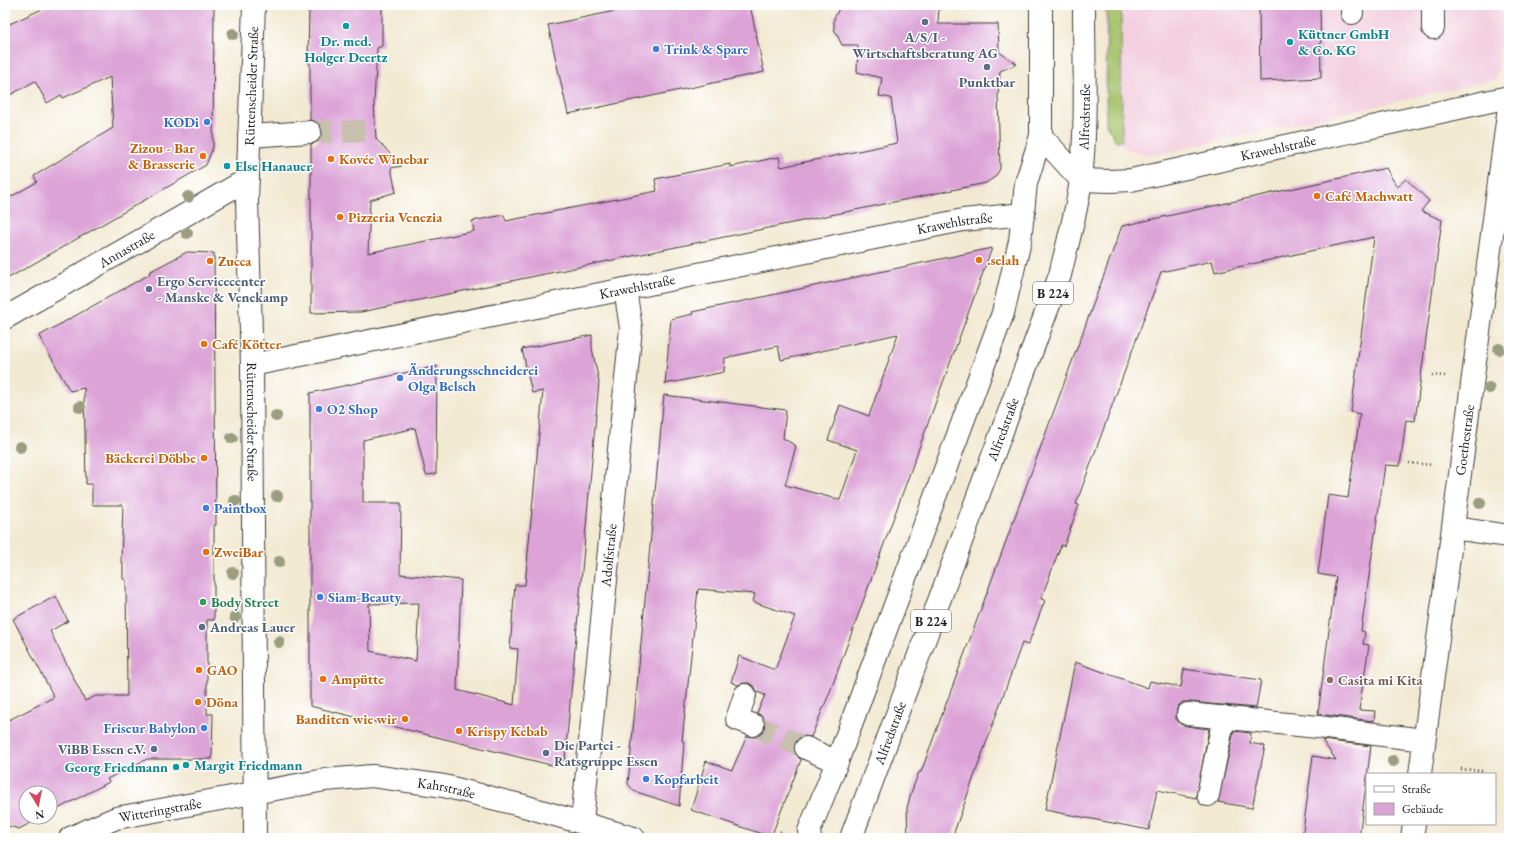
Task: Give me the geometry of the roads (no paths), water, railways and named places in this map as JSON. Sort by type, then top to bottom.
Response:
[{"type":"street","name":"Rüttenscheider Straße","points":[[254,5],[248,178],[252,365],[254,838]]},
{"type":"street","name":"B 224","points":[[810,838],[809,831],[837,762],[1003,312],[1024,214],[1026,183],[1041,136],[1041,5]]},
{"type":"street","name":"Alfredstraße","points":[[851,838],[1060,275],[1072,228],[1081,180],[1084,127],[1084,5]]},
{"type":"street","points":[[1433,5],[1433,28]]},
{"type":"street","name":"Krawehlstraße","points":[[1081,180],[1110,182],[1131,180],[1509,97]]},
{"type":"street","name":"Goethestraße","points":[[1420,773],[1509,107]]},
{"type":"street","points":[[249,136],[310,132]]},
{"type":"street","points":[[1041,136],[1081,180]]},
{"type":"street","name":"Annastraße","points":[[5,318],[248,178]]},
{"type":"street","name":"Krawehlstraße","points":[[252,365],[963,220],[1024,214]]},
{"type":"street","name":"Adolfstraße","points":[[582,822],[631,328],[625,289]]},
{"type":"street","points":[[1453,528],[1509,536]]},
{"type":"street","points":[[745,695],[737,719],[753,725]]},
{"type":"street","points":[[1188,714],[1424,740]]},
{"type":"street","points":[[1208,795],[1224,717]]},
{"type":"street","points":[[806,748],[837,762]]},
{"type":"street","name":"Kahrstraße","points":[[255,792],[346,777],[372,776],[444,786],[582,822],[634,838]]},
{"type":"street","name":"Witteringstraße","points":[[70,838],[116,818],[255,792]]},
{"type":"street","points":[[1412,838],[1414,825]]},
{"type":"tunnel","points":[[310,132],[375,131]]},
{"type":"tunnel","points":[[753,725],[806,748]]},
{"type":"place","name":"A/S/I - Wirtschaftsberatung AG","points":[[925,22]]},
{"type":"place","name":"Dr. med. Holger Deertz","points":[[346,26]]},
{"type":"place","name":"Küttner GmbH & Co. KG","points":[[1290,42]]},
{"type":"place","name":"Trink & Spare","points":[[656,49]]},
{"type":"place","name":"Punktbar","points":[[987,67]]},
{"type":"place","name":"KODi","points":[[207,122]]},
{"type":"place","name":"Zizou - Bar & Brasserie","points":[[203,156]]},
{"type":"place","name":"Kovée Winebar","points":[[331,159]]},
{"type":"place","name":"Else Hanauer","points":[[227,166]]},
{"type":"place","name":"Café Machwatt","points":[[1317,196]]},
{"type":"place","name":"Pizzeria Venezia","points":[[340,217]]},
{"type":"place","name":".selah","points":[[979,260]]},
{"type":"place","name":"Zucca","points":[[210,261]]},
{"type":"place","name":"Ergo Servicecenter - Manske & Venekamp","points":[[149,289]]},
{"type":"place","name":"Café Kötter","points":[[204,344]]},
{"type":"place","name":"Änderungsschneiderei Olga Belsch","points":[[400,378]]},
{"type":"place","name":"O2 Shop","points":[[319,409]]},
{"type":"place","name":"Bäckerei Döbbe","points":[[204,458]]},
{"type":"place","name":"Paintbox","points":[[206,508]]},
{"type":"place","name":"ZweiBar","points":[[206,552]]},
{"type":"place","name":"Siam-Beauty","points":[[320,597]]},
{"type":"place","name":"Body Street","points":[[203,602]]},
{"type":"place","name":"Andreas Lauer","points":[[202,627]]},
{"type":"place","name":"GAO","points":[[199,670]]},
{"type":"place","name":"Ampütte","points":[[323,679]]},
{"type":"place","name":"Casita mi Kita","points":[[1330,680]]},
{"type":"place","name":"Döna","points":[[198,702]]},
{"type":"place","name":"Banditen wie wir","points":[[405,719]]},
{"type":"place","name":"Friseur Babylon","points":[[204,728]]},
{"type":"place","name":"Krispy Kebab","points":[[459,731]]},
{"type":"place","name":"ViBB Essen e.V.","points":[[154,749]]},
{"type":"place","name":"Die Partei - Ratsgruppe Essen","points":[[546,753]]},
{"type":"place","name":"Margit Friedmann","points":[[186,765]]},
{"type":"place","name":"Georg Friedmann","points":[[176,767]]},
{"type":"place","name":"Kopfarbeit","points":[[646,779]]}]
